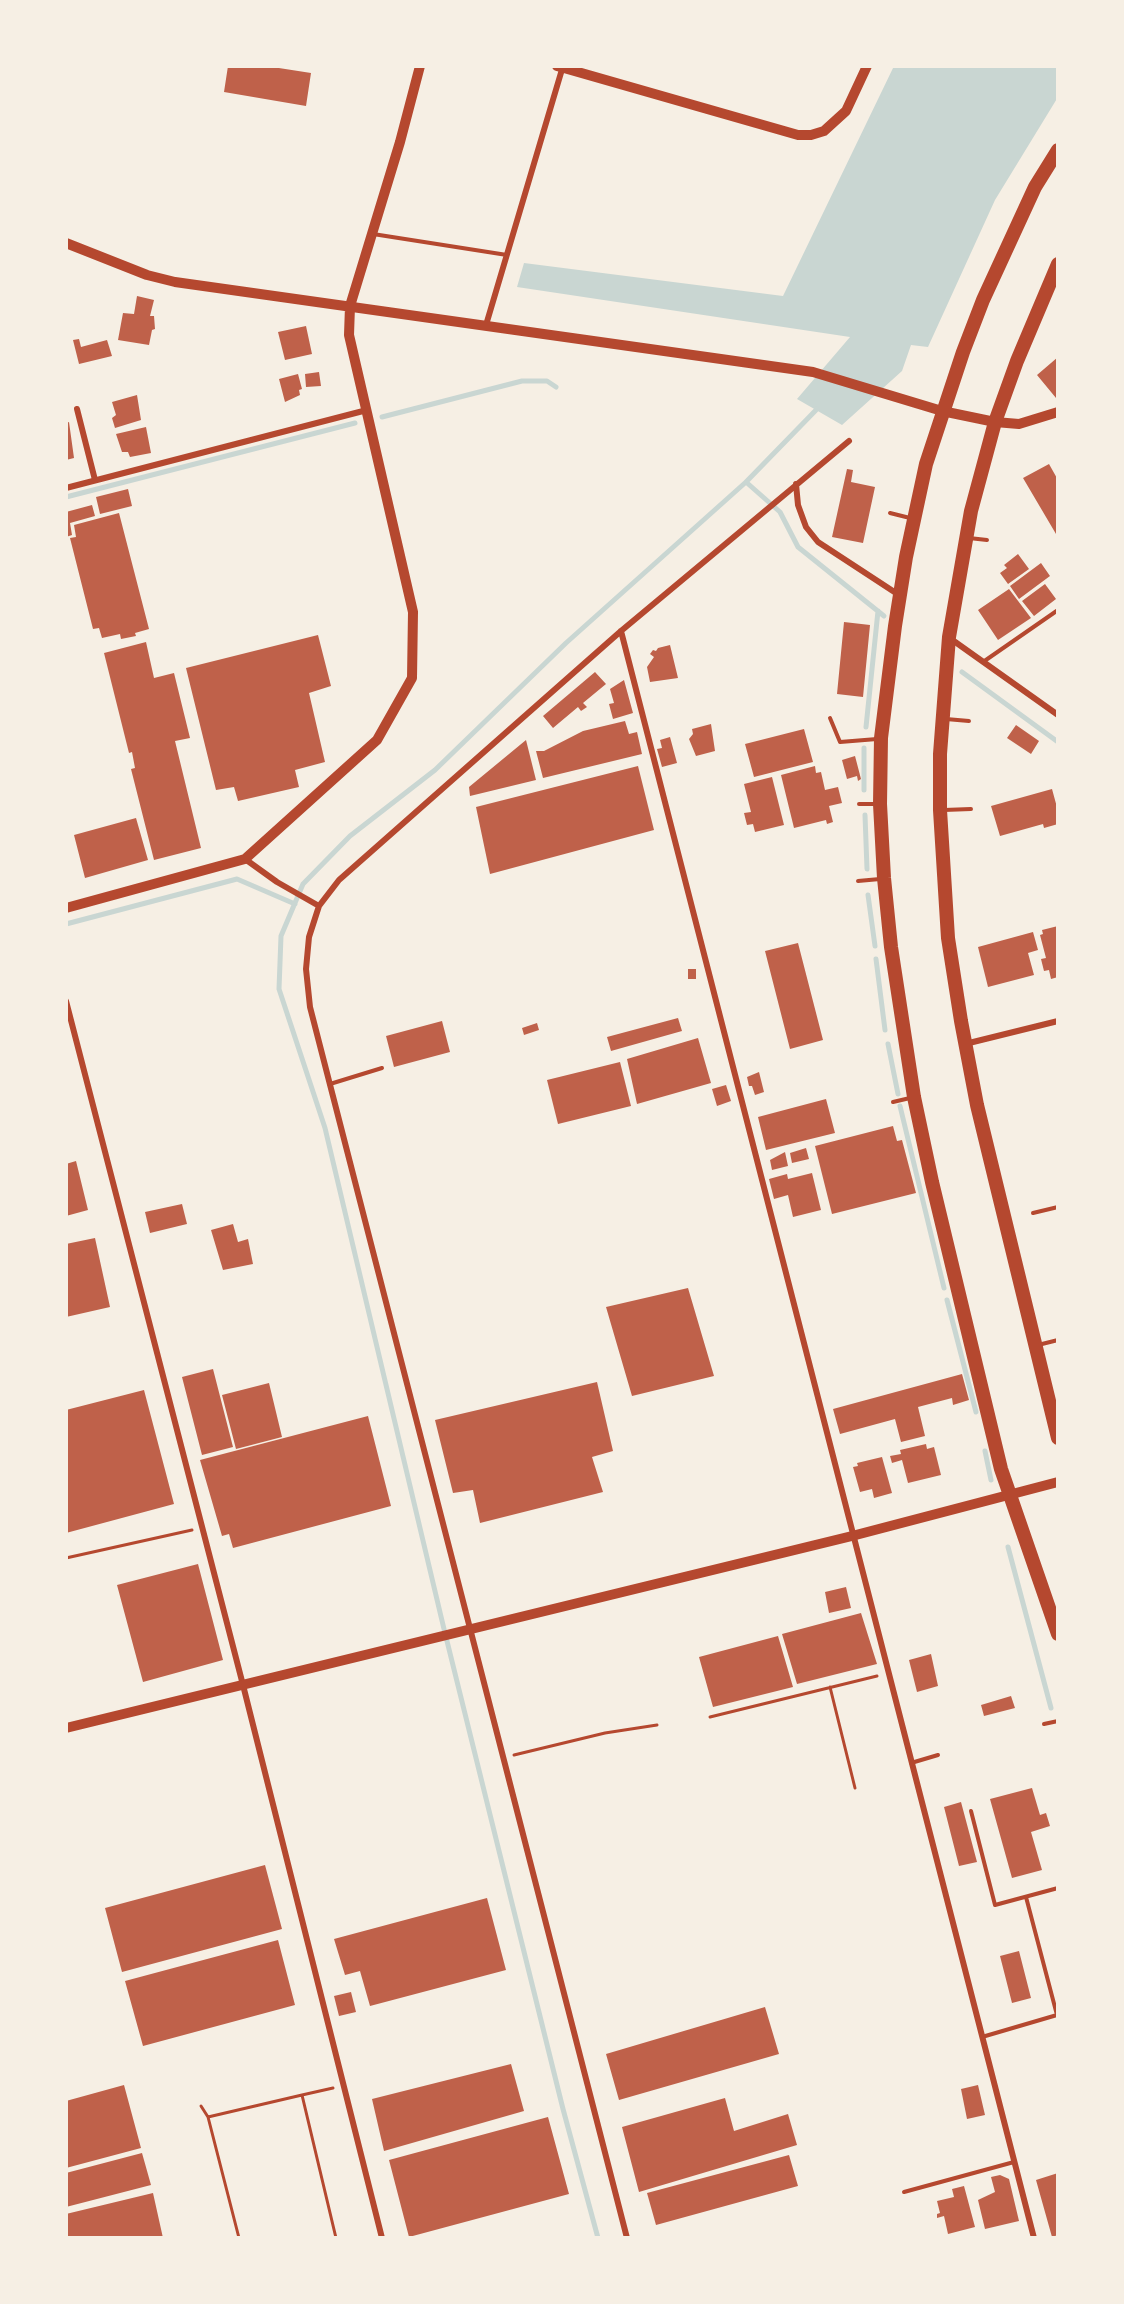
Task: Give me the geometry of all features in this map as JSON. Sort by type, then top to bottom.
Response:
[{"type":"highway","points":[[1058,150],[1035,187],[1003,254],[942,411],[914,519],[899,595],[881,738],[880,804],[884,878],[914,1097],[937,1204],[1009,1495],[1058,1635]]},
{"type":"highway","points":[[1058,264],[1017,361],[995,422],[965,537],[949,637],[942,719],[940,810],[948,938],[965,1044],[1006,1230],[1058,1438]]},
{"type":"street","points":[[66,908],[245,859],[377,740],[412,678],[413,612],[349,335],[350,306],[420,66]]},
{"type":"street","points":[[486,325],[561,67],[798,135],[811,135],[824,131],[841,117],[867,66]]},
{"type":"street","points":[[66,243],[147,275],[175,282],[813,372],[942,411],[995,422],[1019,424],[1058,412]]},
{"type":"street","points":[[77,409],[95,480]]},
{"type":"street","points":[[66,488],[367,410]]},
{"type":"street","points":[[627,2238],[310,1007],[306,969],[309,937],[319,906],[339,880],[621,631],[849,441]]},
{"type":"street","points":[[795,484],[798,505],[806,527],[818,542],[899,595]]},
{"type":"street","points":[[621,631],[910,1763],[1034,2238]]},
{"type":"street","points":[[949,637],[1058,716]]},
{"type":"street","points":[[245,859],[277,882],[319,906]]},
{"type":"street","points":[[66,1002],[203,1528],[382,2238]]},
{"type":"street","points":[[965,1044],[1058,1021]]},
{"type":"street","points":[[66,1728],[852,1536],[1058,1482]]},
{"type":"lane","points":[[372,234],[507,255]]},
{"type":"lane","points":[[890,513],[914,519]]},
{"type":"lane","points":[[965,537],[987,540]]},
{"type":"lane","points":[[983,662],[1058,610]]},
{"type":"lane","points":[[830,718],[840,742],[881,738]]},
{"type":"lane","points":[[942,719],[969,721]]},
{"type":"lane","points":[[859,804],[880,804]]},
{"type":"lane","points":[[940,810],[971,809]]},
{"type":"lane","points":[[858,881],[884,878]]},
{"type":"lane","points":[[330,1084],[382,1068]]},
{"type":"lane","points":[[893,1102],[914,1097]]},
{"type":"lane","points":[[1033,1213],[1058,1207]]},
{"type":"lane","points":[[1035,1346],[1058,1340]]},
{"type":"lane","points":[[1044,1724],[1058,1721]]},
{"type":"lane","points":[[910,1763],[938,1755]]},
{"type":"lane","points":[[971,1811],[995,1905],[1058,1888]]},
{"type":"lane","points":[[981,2037],[1057,2015],[1026,1897]]},
{"type":"lane","points":[[903,2192],[1014,2162]]},
{"type":"path","points":[[66,1558],[203,1528]]},
{"type":"path","points":[[711,1718],[887,1673]]},
{"type":"path","points":[[830,1687],[855,1788]]},
{"type":"path","points":[[504,1758],[605,1733],[657,1725]]},
{"type":"path","points":[[208,2117],[340,2087]]},
{"type":"path","points":[[302,2094],[306,2121],[336,2238]]},
{"type":"path","points":[[201,2106],[208,2117],[239,2238]]},
{"type":"shaded area","points":[[894,66],[1058,66],[1058,97],[995,200],[928,347],[911,345],[902,371],[842,425],[797,399],[850,337],[517,287],[524,263],[783,296]]},
{"type":"building","points":[[228,66],[266,66],[311,73],[306,106],[224,92]]},
{"type":"building","points":[[137,296],[154,300],[150,316],[154,316],[155,329],[152,330],[149,345],[118,340],[123,313],[134,314]]},
{"type":"building","points":[[306,326],[312,354],[285,360],[278,332]]},
{"type":"building","points":[[79,339],[81,347],[107,340],[112,356],[79,364],[73,340]]},
{"type":"building","points":[[1058,357],[1058,396],[1056,398],[1037,375]]},
{"type":"building","points":[[319,372],[321,386],[306,387],[305,374]]},
{"type":"building","points":[[298,374],[302,389],[299,390],[300,395],[285,402],[279,379]]},
{"type":"building","points":[[137,395],[141,420],[115,428],[112,418],[116,415],[112,402]]},
{"type":"building","points":[[69,422],[74,458],[66,460],[66,423]]},
{"type":"building","points":[[146,427],[151,453],[130,457],[128,452],[122,452],[116,434]]},
{"type":"building","points":[[1049,464],[1058,480],[1056,534],[1023,478]]},
{"type":"building","points":[[847,469],[853,470],[851,482],[875,487],[863,543],[832,537]]},
{"type":"building","points":[[128,489],[132,506],[100,514],[96,497]]},
{"type":"building","points":[[92,505],[95,516],[70,523],[72,535],[66,537],[66,512]]},
{"type":"building","points":[[119,513],[149,629],[135,633],[136,636],[121,639],[120,634],[102,638],[99,628],[93,629],[70,538],[76,537],[74,525]]},
{"type":"building","points":[[1018,554],[1029,569],[1008,584],[1000,573],[1007,568],[1004,565]]},
{"type":"building","points":[[1041,563],[1050,576],[1019,599],[1010,586]]},
{"type":"building","points":[[1045,584],[1056,599],[1034,616],[1022,601]]},
{"type":"building","points":[[1009,589],[1031,618],[998,640],[978,610]]},
{"type":"building","points":[[844,622],[870,625],[863,697],[837,694]]},
{"type":"building","points":[[318,635],[331,686],[309,693],[325,762],[295,770],[299,787],[238,801],[234,787],[216,790],[186,668]]},
{"type":"building","points":[[146,642],[154,678],[174,673],[190,738],[175,741],[201,848],[154,860],[131,769],[135,768],[132,752],[129,753],[104,653]]},
{"type":"building","points":[[670,645],[678,678],[650,682],[647,667],[654,657],[650,654],[653,650],[656,651],[658,648]]},
{"type":"building","points":[[595,672],[606,684],[583,703],[587,707],[581,711],[578,707],[553,728],[543,716]]},
{"type":"building","points":[[624,680],[633,713],[613,719],[609,704],[614,703],[610,689]]},
{"type":"building","points":[[625,721],[629,734],[637,732],[642,754],[543,778],[536,751],[544,751],[583,731]]},
{"type":"building","points":[[711,724],[715,751],[696,756],[689,739],[693,734],[692,729]]},
{"type":"building","points":[[1016,725],[1039,741],[1031,754],[1007,738]]},
{"type":"building","points":[[804,729],[813,762],[754,777],[745,744]]},
{"type":"building","points":[[670,737],[677,763],[662,767],[657,749],[662,748],[660,740]]},
{"type":"building","points":[[526,740],[536,780],[470,796],[469,787]]},
{"type":"building","points":[[855,756],[861,779],[858,781],[857,776],[847,779],[842,760]]},
{"type":"building","points":[[638,766],[654,830],[490,874],[476,807]]},
{"type":"building","points":[[815,766],[816,773],[821,772],[825,790],[838,787],[842,803],[829,806],[833,822],[827,824],[826,820],[794,828],[781,775]]},
{"type":"building","points":[[772,777],[784,825],[755,832],[753,824],[747,825],[744,813],[751,812],[744,784]]},
{"type":"building","points":[[1052,789],[1058,811],[1058,824],[1044,828],[1043,824],[1000,836],[991,806]]},
{"type":"building","points":[[136,818],[148,860],[85,878],[74,835]]},
{"type":"building","points":[[1058,926],[1058,977],[1051,979],[1049,970],[1044,971],[1041,959],[1046,958],[1040,935],[1043,934],[1042,930]]},
{"type":"building","points":[[1033,932],[1038,950],[1028,953],[1034,975],[988,987],[978,947]]},
{"type":"building","points":[[798,943],[823,1040],[790,1049],[765,951]]},
{"type":"building","points":[[688,969],[696,969],[696,979],[688,979]]},
{"type":"building","points":[[678,1018],[682,1031],[611,1051],[607,1037]]},
{"type":"building","points":[[442,1021],[450,1052],[394,1067],[386,1036]]},
{"type":"building","points":[[537,1023],[539,1030],[524,1035],[522,1028]]},
{"type":"building","points":[[698,1038],[711,1083],[637,1104],[627,1059]]},
{"type":"building","points":[[620,1062],[631,1106],[558,1124],[547,1080]]},
{"type":"building","points":[[759,1072],[764,1092],[755,1095],[752,1086],[749,1086],[747,1077]]},
{"type":"building","points":[[726,1085],[731,1101],[717,1106],[712,1089]]},
{"type":"building","points":[[826,1099],[835,1133],[766,1150],[758,1117]]},
{"type":"building","points":[[893,1126],[897,1141],[902,1140],[916,1193],[832,1214],[815,1146]]},
{"type":"building","points":[[806,1148],[809,1159],[792,1163],[790,1153]]},
{"type":"building","points":[[785,1152],[788,1166],[772,1170],[770,1160]]},
{"type":"building","points":[[76,1161],[88,1210],[66,1216],[66,1164]]},
{"type":"building","points":[[812,1173],[821,1210],[793,1217],[788,1195],[774,1199],[769,1179],[787,1174],[788,1179]]},
{"type":"building","points":[[182,1204],[187,1224],[150,1233],[145,1212]]},
{"type":"building","points":[[233,1224],[238,1242],[248,1239],[253,1264],[223,1270],[211,1230]]},
{"type":"building","points":[[95,1238],[110,1307],[66,1317],[66,1244]]},
{"type":"building","points":[[688,1288],[714,1376],[632,1396],[606,1307]]},
{"type":"building","points":[[213,1369],[233,1447],[202,1455],[182,1377]]},
{"type":"building","points":[[962,1374],[969,1400],[953,1405],[952,1398],[918,1407],[925,1436],[901,1442],[895,1419],[840,1434],[833,1409]]},
{"type":"building","points":[[597,1382],[613,1451],[592,1457],[603,1492],[480,1523],[473,1490],[453,1493],[435,1420]]},
{"type":"building","points":[[269,1383],[282,1437],[236,1449],[222,1395]]},
{"type":"building","points":[[144,1390],[174,1504],[66,1533],[66,1410]]},
{"type":"building","points":[[368,1416],[391,1506],[233,1548],[229,1534],[222,1536],[200,1460]]},
{"type":"building","points":[[926,1444],[927,1449],[934,1447],[941,1475],[908,1483],[902,1460],[892,1463],[890,1456],[901,1454],[900,1450]]},
{"type":"building","points":[[882,1457],[892,1493],[874,1498],[872,1489],[860,1492],[853,1467],[858,1466],[857,1463]]},
{"type":"building","points":[[198,1564],[223,1660],[143,1682],[117,1585]]},
{"type":"building","points":[[846,1587],[851,1608],[829,1613],[825,1592]]},
{"type":"building","points":[[861,1613],[877,1664],[797,1684],[782,1634]]},
{"type":"building","points":[[778,1636],[793,1687],[713,1707],[699,1657]]},
{"type":"building","points":[[931,1654],[938,1686],[917,1692],[909,1660]]},
{"type":"building","points":[[1011,1696],[1015,1708],[984,1716],[981,1705]]},
{"type":"building","points":[[1032,1788],[1040,1815],[1046,1813],[1050,1826],[1031,1832],[1042,1870],[1012,1878],[990,1799]]},
{"type":"building","points":[[961,1802],[977,1862],[959,1866],[944,1807]]},
{"type":"building","points":[[265,1865],[282,1929],[122,1972],[105,1908]]},
{"type":"building","points":[[487,1898],[506,1970],[370,2006],[360,1971],[345,1975],[334,1939]]},
{"type":"building","points":[[278,1940],[295,2005],[143,2046],[125,1981]]},
{"type":"building","points":[[1019,1951],[1031,1998],[1012,2003],[1000,1956]]},
{"type":"building","points":[[351,1992],[356,2012],[339,2016],[334,1996]]},
{"type":"building","points":[[765,2007],[779,2054],[619,2100],[606,2054]]},
{"type":"building","points":[[511,2064],[524,2111],[384,2151],[372,2099]]},
{"type":"building","points":[[124,2085],[141,2148],[66,2168],[66,2101]]},
{"type":"building","points":[[978,2085],[985,2115],[967,2119],[961,2089]]},
{"type":"building","points":[[725,2098],[734,2131],[788,2114],[797,2145],[639,2192],[622,2127]]},
{"type":"building","points":[[548,2117],[569,2194],[409,2237],[389,2160]]},
{"type":"building","points":[[142,2153],[151,2185],[66,2207],[66,2173]]},
{"type":"building","points":[[789,2155],[798,2186],[656,2225],[647,2193]]},
{"type":"building","points":[[1058,2173],[1058,2235],[1052,2237],[1036,2180]]},
{"type":"building","points":[[1000,2175],[1009,2179],[1019,2221],[985,2229],[978,2200],[995,2192],[991,2177]]},
{"type":"building","points":[[964,2186],[975,2227],[948,2234],[944,2216],[937,2218],[937,2214],[940,2213],[937,2201],[954,2197],[952,2189]]},
{"type":"building","points":[[153,2193],[163,2238],[66,2238],[66,2214]]},
{"type":"waterway","points":[[382,417],[522,381],[547,381],[556,387]]},
{"type":"waterway","points":[[598,2238],[563,2109],[444,1629],[325,1128],[279,989],[281,936],[303,884],[350,836],[435,770],[566,643],[746,482],[817,409]]},
{"type":"waterway","points":[[66,497],[355,423]]},
{"type":"waterway","points":[[746,482],[780,512],[798,547],[884,616]]},
{"type":"waterway","points":[[866,727],[878,611]]},
{"type":"waterway","points":[[962,672],[1058,742]]},
{"type":"waterway","points":[[864,748],[864,790]]},
{"type":"waterway","points":[[865,815],[867,869]]},
{"type":"waterway","points":[[66,924],[237,879],[295,904]]},
{"type":"waterway","points":[[868,895],[875,946]]},
{"type":"waterway","points":[[876,959],[885,1030]]},
{"type":"waterway","points":[[888,1044],[898,1094]]},
{"type":"waterway","points":[[900,1106],[944,1288]]},
{"type":"waterway","points":[[947,1300],[976,1412]]},
{"type":"waterway","points":[[985,1451],[991,1480]]},
{"type":"waterway","points":[[1008,1547],[1051,1708]]}]
